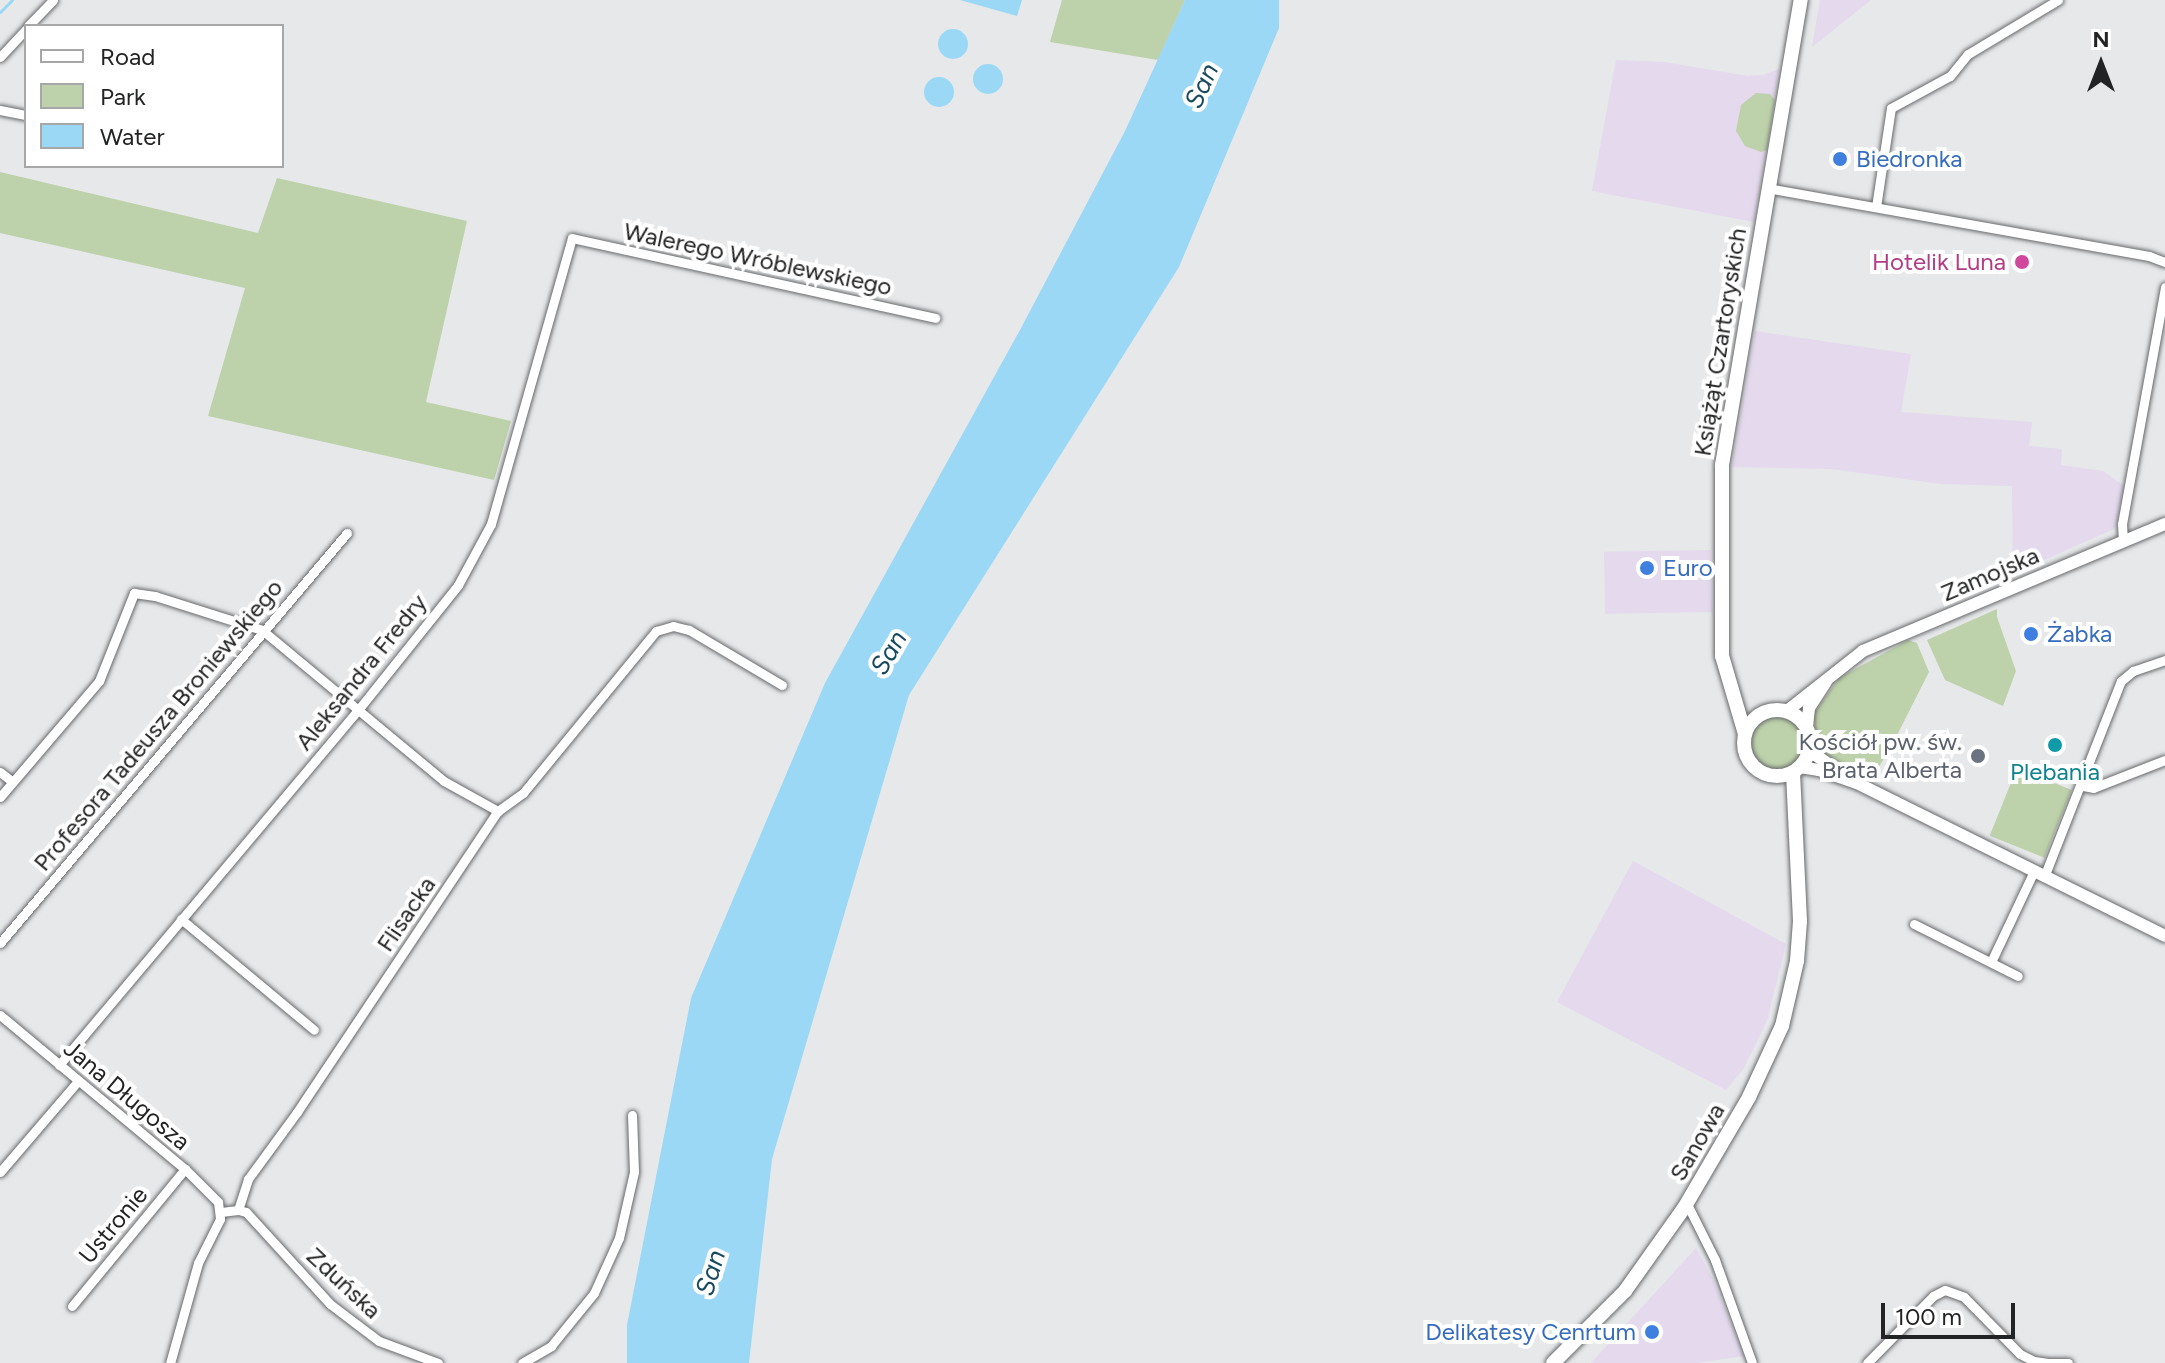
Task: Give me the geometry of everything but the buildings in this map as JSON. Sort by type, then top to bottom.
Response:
[{"type":"main road","name":"Książąt Czartoryskich","points":[[1745,734],[1731,693],[1721,645],[1720,486],[1767,188],[1801,0]]},
{"type":"main road","points":[[1731,693],[1747,709],[1764,713],[1787,711],[1807,727],[1810,746],[1796,770],[1793,835]]},
{"type":"main road","points":[[1764,713],[1751,722],[1744,744],[1750,763],[1769,775],[1780,792],[1793,835]]},
{"type":"main road","points":[[1769,775],[1796,770]]},
{"type":"main road","name":"Sanowa","points":[[1553,1363],[1625,1291],[1687,1204],[1749,1097],[1782,1026],[1797,961],[1801,905],[1793,835]]},
{"type":"street","points":[[30,24],[53,0]]},
{"type":"street","points":[[1876,207],[1891,108],[1950,76],[1968,54],[2058,0]]},
{"type":"street","points":[[0,57],[24,30]]},
{"type":"street","points":[[0,110],[24,115]]},
{"type":"street","points":[[1767,188],[2149,256],[2165,262]]},
{"type":"street","name":"Walerego Wróblewskiego","points":[[572,238],[935,318]]},
{"type":"street","name":"Aleksandra Fredry","points":[[59,1065],[358,710],[458,585],[488,531],[572,238]]},
{"type":"street","points":[[2123,542],[2122,524],[2165,287]]},
{"type":"street","name":"Zamojska","points":[[1787,711],[1835,670],[1874,646],[2165,524]]},
{"type":"street","name":"Profesora Tadeusza Broniewskiego","points":[[0,943],[347,533]]},
{"type":"street","points":[[0,797],[99,681],[134,593],[155,596],[262,630],[444,781],[498,811]]},
{"type":"street","name":"Flisacka","points":[[238,1210],[248,1179],[297,1112],[498,811],[523,793],[656,631],[673,626],[689,630],[782,685]]},
{"type":"street","points":[[1991,962],[2083,786],[2121,681],[2133,671],[2165,660]]},
{"type":"street","name":"Zamojska","points":[[1807,727],[1809,708],[1835,670]]},
{"type":"street","points":[[1810,746],[1814,754],[1857,783],[2165,936]]},
{"type":"street","points":[[2083,786],[2093,788],[2165,760]]},
{"type":"street","points":[[1796,770],[1819,770],[1857,783]]},
{"type":"street","points":[[0,772],[13,782]]},
{"type":"street","points":[[181,919],[314,1030]]},
{"type":"street","points":[[1914,924],[2018,976]]},
{"type":"street","name":"Jana Długosza","points":[[0,1015],[185,1169],[214,1196],[221,1212]]},
{"type":"street","points":[[0,1172],[78,1081]]},
{"type":"street","points":[[522,1363],[551,1346],[594,1293],[619,1238],[634,1172],[632,1115]]},
{"type":"street","name":"Ustronie","points":[[72,1306],[185,1169]]},
{"type":"street","points":[[1687,1204],[1715,1260],[1752,1363]]},
{"type":"street","points":[[170,1363],[198,1263],[217,1228],[221,1212],[238,1210]]},
{"type":"street","name":"Zduńska","points":[[238,1210],[246,1212],[330,1304],[379,1341],[438,1363]]},
{"type":"street","points":[[1867,1363],[1927,1302],[1945,1290],[1964,1297],[2020,1354],[2034,1361],[2068,1363]]},
{"type":"shaded area","points":[[1820,0],[1871,0],[1812,47]]},
{"type":"shaded area","points":[[1616,60],[1664,62],[1748,76],[1779,69],[1754,222],[1592,191]]},
{"type":"shaded area","points":[[1755,331],[1911,354],[1901,412],[2032,422],[2029,446],[2062,449],[2061,465],[2103,471],[2124,486],[2116,528],[2013,574],[2012,486],[1941,484],[1831,469],[1732,467]]},
{"type":"shaded area","points":[[1711,550],[1712,612],[1605,614],[1604,552]]},
{"type":"shaded area","points":[[1633,861],[1786,944],[1767,1021],[1744,1068],[1726,1090],[1557,1002]]},
{"type":"shaded area","points":[[1696,1248],[1714,1281],[1744,1356],[1697,1363],[1591,1363]]},
{"type":"green space","points":[[1062,0],[1185,0],[1158,60],[1050,42]]},
{"type":"green space","points":[[1756,93],[1770,94],[1775,100],[1767,150],[1761,152],[1745,146],[1736,131],[1741,105]]},
{"type":"green space","points":[[0,172],[258,233],[277,178],[467,221],[426,402],[511,421],[494,480],[208,416],[245,288],[0,233]]},
{"type":"green space","points":[[1997,609],[2016,671],[2003,706],[1945,680],[1927,640]]},
{"type":"green space","points":[[1908,640],[1917,643],[1929,672],[1892,745],[1874,736],[1891,747],[1877,770],[1880,773],[1875,782],[1820,751],[1813,715],[1839,678]]},
{"type":"green space","points":[[1777,717],[1796,725],[1804,744],[1796,763],[1777,771],[1758,763],[1750,744],[1758,725]]},
{"type":"green space","points":[[2017,768],[2072,790],[2044,858],[1990,836]]},
{"type":"water","points":[[960,0],[1022,0],[1017,16]]},
{"type":"water","name":"San","points":[[1185,0],[1279,0],[1279,28],[1179,267],[909,695],[772,1159],[749,1363],[627,1363],[627,1325],[691,998],[825,683],[1020,330],[1125,131]]},
{"type":"water","points":[[953,29],[964,33],[968,44],[964,55],[953,59],[942,55],[938,44],[942,33]]},
{"type":"water","points":[[988,64],[999,68],[1003,79],[999,90],[988,94],[977,90],[973,79],[977,68]]},
{"type":"water","points":[[939,77],[950,81],[954,92],[950,103],[939,107],[928,103],[924,92],[928,81]]},
{"type":"waterway","points":[[0,12],[12,0]]},
{"type":"place","name":"Biedronka","points":[[1840,159]]},
{"type":"place","name":"Hotelik Luna","points":[[2022,262]]},
{"type":"place","name":"Euro","points":[[1647,568]]},
{"type":"place","name":"Żabka","points":[[2031,634]]},
{"type":"place","name":"Plebania","points":[[2055,745]]},
{"type":"place","name":"Kościół pw. św. Brata Alberta","points":[[1978,756]]},
{"type":"place","name":"Delikatesy Cenrtum","points":[[1652,1332]]}]
